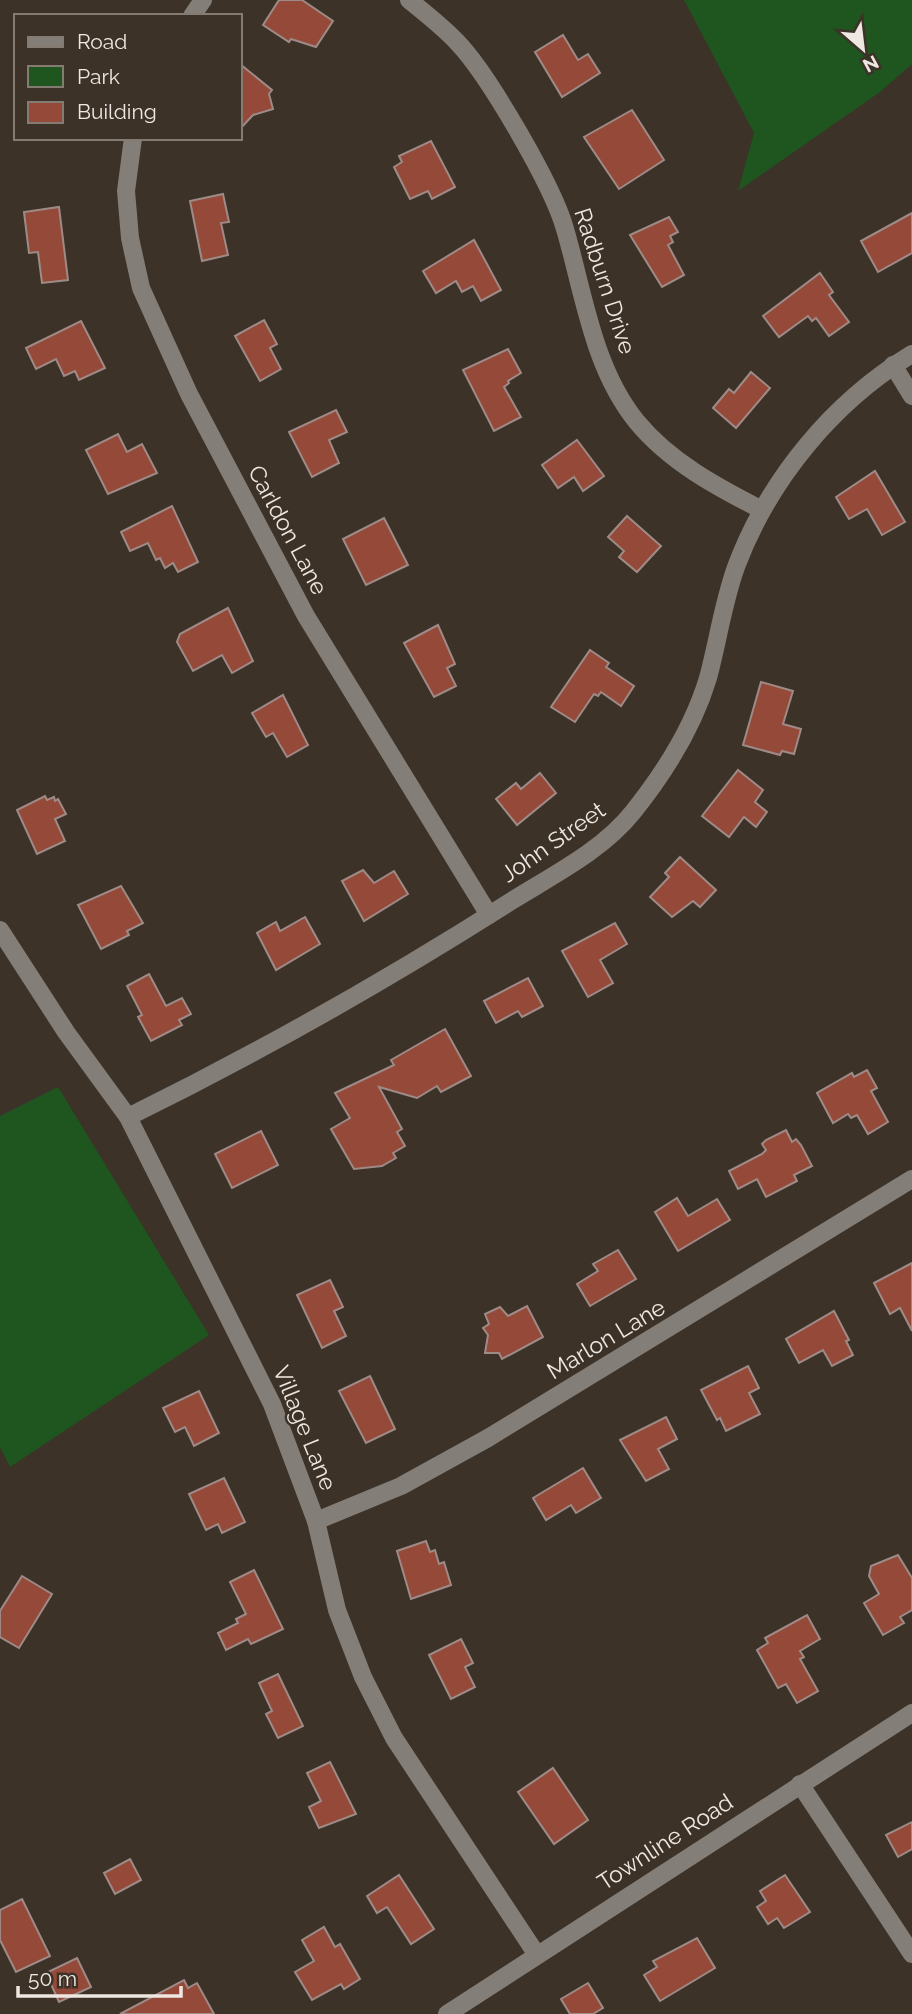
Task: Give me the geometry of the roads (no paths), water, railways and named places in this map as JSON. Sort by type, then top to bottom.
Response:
[{"type":"street","name":"Radburn Drive","points":[[409,0],[458,43],[490,87],[542,177],[564,225],[595,340],[610,376],[637,421],[665,450],[707,482],[762,510]]},
{"type":"street","name":"Carldon Lane","points":[[133,140],[126,191],[132,250],[141,288],[189,394],[306,616],[489,915]]},
{"type":"street","name":"John Street","points":[[128,1117],[243,1061],[489,915],[586,854],[631,816],[663,772],[691,725],[708,677],[737,566],[762,510],[813,436],[849,401],[893,365],[912,354]]},
{"type":"street","points":[[893,365],[912,396]]},
{"type":"street","name":"Village Lane","points":[[0,930],[66,1032],[128,1117],[272,1404],[316,1521],[337,1610],[363,1677],[394,1738],[537,1955]]},
{"type":"street","name":"Marlon Lane","points":[[316,1521],[401,1486],[488,1438],[912,1180]]},
{"type":"street","name":"Townline Road","points":[[447,2014],[912,1713]]},
{"type":"street","points":[[800,1784],[912,1954]]}]
